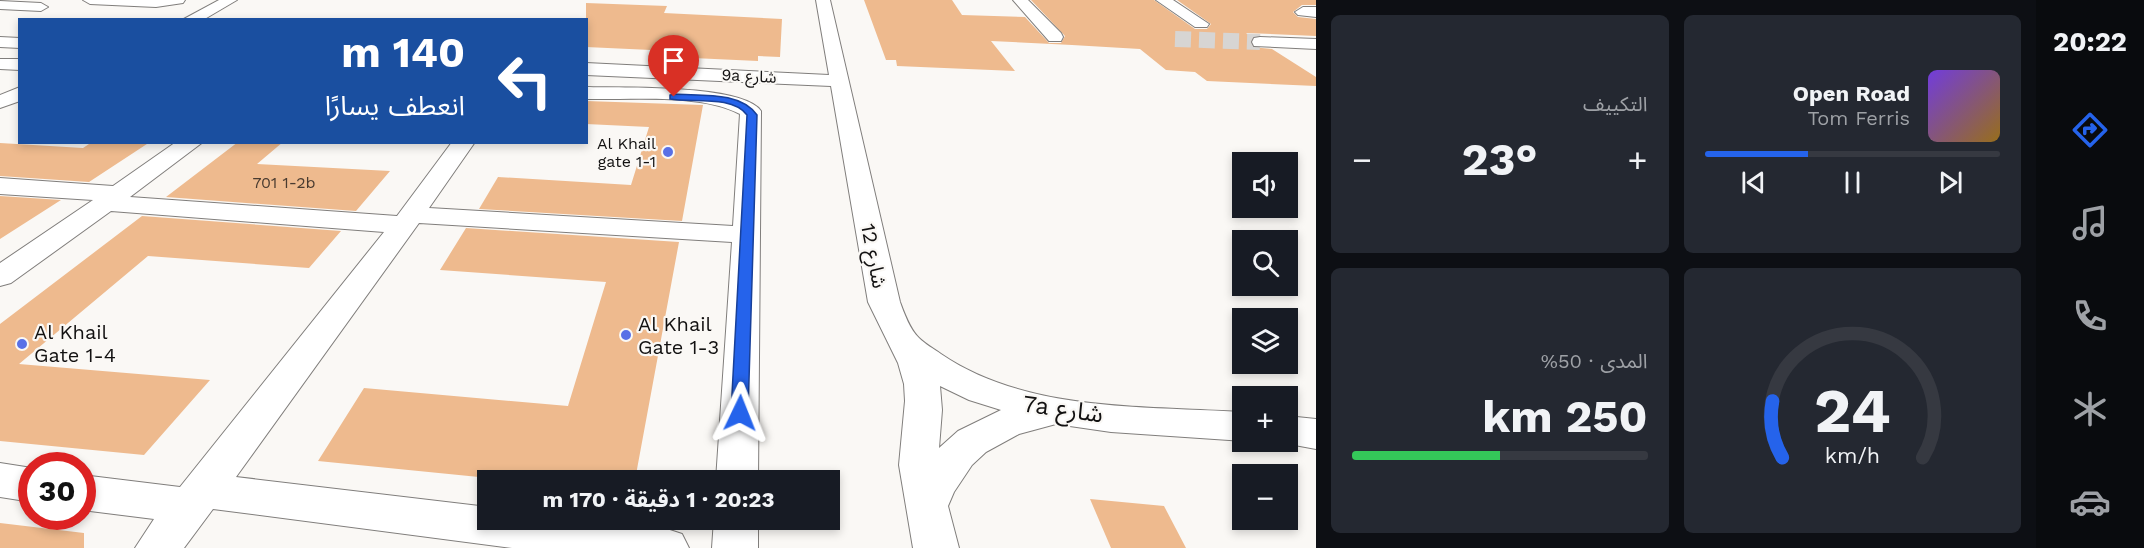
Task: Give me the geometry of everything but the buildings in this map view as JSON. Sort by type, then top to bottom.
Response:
[{"type":"street","points":[[90,0],[156,3],[178,0]]},
{"type":"street","points":[[194,18],[230,0]]},
{"type":"street","name":"شارع 12","points":[[823,0],[884,302],[901,341],[913,357],[922,384],[924,398],[919,456],[926,506],[936,548]]},
{"type":"street","points":[[1020,0],[1055,37]]},
{"type":"street","points":[[1163,0],[1200,24]]},
{"type":"street","points":[[0,5],[41,7]]},
{"type":"street","points":[[0,26],[18,27]]},
{"type":"street","points":[[0,42],[18,43]]},
{"type":"street","points":[[1260,42],[1316,44]]},
{"type":"street","points":[[1285,43],[1316,62]]},
{"type":"street","points":[[0,64],[18,65]]},
{"type":"street","name":"9a شارع","points":[[588,69],[839,81]]},
{"type":"street","points":[[588,93],[726,100],[751,111],[737,470]]},
{"type":"street","points":[[0,102],[18,94]]},
{"type":"street","points":[[0,277],[189,144]]},
{"type":"street","points":[[158,548],[408,220],[463,144]]},
{"type":"street","points":[[0,186],[113,198],[408,220],[746,235]]},
{"type":"street","name":"7a شارع","points":[[901,341],[942,372],[968,386],[997,397],[1058,411],[1232,426]]},
{"type":"street","points":[[926,506],[935,482],[948,462],[965,446],[985,432],[1007,423],[1058,411]]},
{"type":"street","points":[[1298,432],[1316,434]]},
{"type":"street","points":[[0,480],[18,483]]},
{"type":"street","points":[[96,493],[196,498],[666,548]]},
{"type":"street","points":[[735,548],[736,530]]},
{"type":"tunnel","points":[[1175,39],[1260,42]]},
{"type":"place","name":"Al Khail gate 1-1","points":[[668,152]]},
{"type":"place","name":"Al Khail Gate 1-3","points":[[626,335]]},
{"type":"place","name":"Al Khail Gate 1-4","points":[[22,344]]},
{"type":"route","points":[[674,97],[726,100],[741,105],[751,111],[752,115],[740,413]]}]
